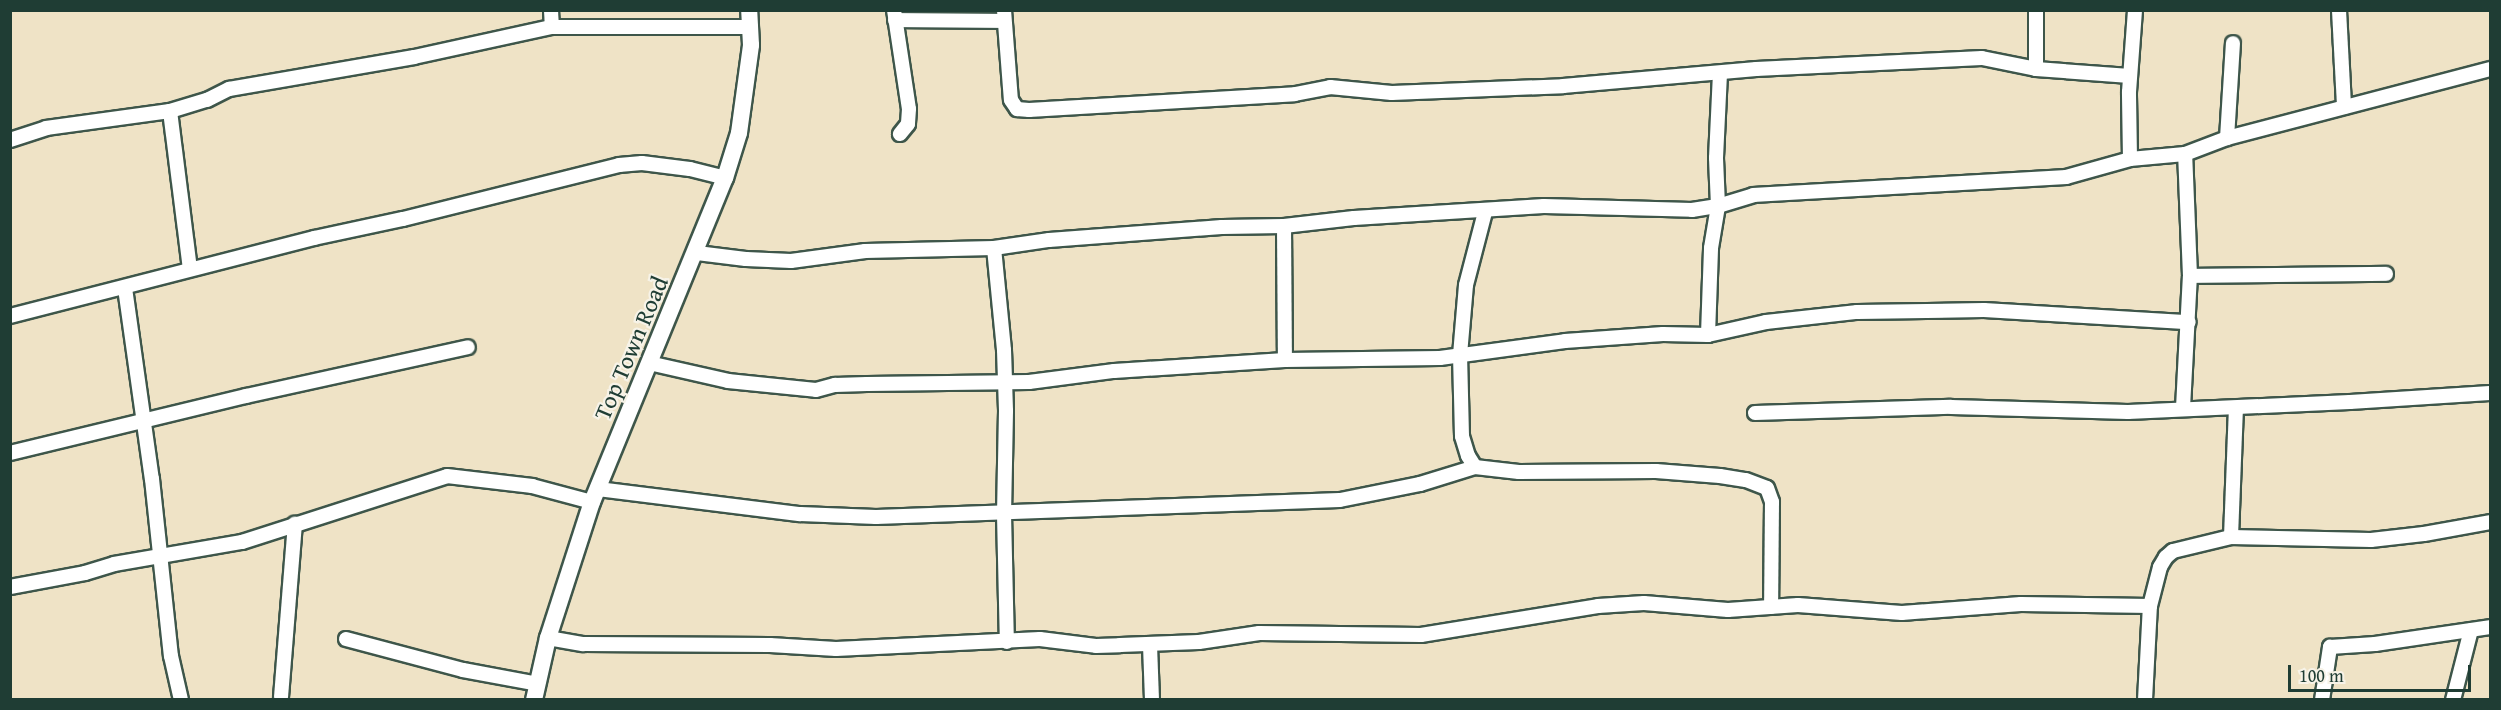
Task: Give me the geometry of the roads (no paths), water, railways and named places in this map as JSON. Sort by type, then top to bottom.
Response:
[{"type":"street","points":[[551,10],[552,27]]},
{"type":"street","points":[[2036,10],[2036,69]]},
{"type":"street","points":[[2130,159],[2130,76],[2135,10]]},
{"type":"street","points":[[2339,10],[2343,107]]},
{"type":"street","points":[[900,134],[908,124],[909,110],[894,15],[1004,16],[1011,100],[1017,109],[1029,110],[1295,94],[1330,87],[1392,93],[1563,86],[1756,69],[1982,58],[2036,69],[2130,76]]},
{"type":"street","points":[[10,140],[45,128],[170,111],[207,100],[230,88],[414,57],[552,27],[750,19]]},
{"type":"street","name":"Top Town Road","points":[[536,692],[548,638],[595,496],[725,178],[739,133],[750,19]]},
{"type":"street","points":[[2227,138],[2233,43]]},
{"type":"street","points":[[696,253],[746,260],[791,261],[865,251],[994,248],[1222,227],[1284,226],[1363,217],[1485,212],[1544,206],[1666,210],[1718,206],[1753,195],[2066,177],[2130,159],[2185,154],[2227,138],[2490,69]]},
{"type":"street","points":[[1708,335],[1710,248],[1718,206],[1716,158],[1720,73]]},
{"type":"street","points":[[170,111],[190,269]]},
{"type":"street","points":[[2183,408],[2190,276],[2185,154]]},
{"type":"street","points":[[10,316],[125,288],[190,269],[619,165],[642,163],[690,169],[725,178]]},
{"type":"street","points":[[1475,467],[1468,456],[1462,436],[1460,355],[1466,285],[1485,212]]},
{"type":"street","points":[[1284,226],[1284,360]]},
{"type":"street","points":[[994,248],[1004,380],[1007,642]]},
{"type":"street","points":[[2190,276],[2386,274]]},
{"type":"street","points":[[125,288],[144,420],[171,656],[181,699]]},
{"type":"street","points":[[649,363],[728,381],[816,390],[835,385],[1004,380],[1029,382],[1114,371],[1284,360],[1403,360],[1576,340],[1663,334],[1708,335],[1766,322],[1857,312],[1984,310],[2189,322]]},
{"type":"street","points":[[10,453],[144,420],[468,347]]},
{"type":"street","points":[[1755,413],[1951,407],[2128,412],[2490,393]]},
{"type":"street","points":[[2231,537],[2236,408]]},
{"type":"street","points":[[10,587],[160,556],[242,542],[447,476],[482,478],[595,496],[801,514],[876,517],[1340,500],[1420,484],[1475,467],[1519,472],[1656,471],[1746,480],[1767,488],[1772,502],[1771,607]]},
{"type":"street","points":[[2145,699],[2151,606],[2160,567],[2166,556],[2186,547],[2231,537],[2371,540],[2424,534],[2490,522]]},
{"type":"street","points":[[281,697],[295,524]]},
{"type":"street","points":[[548,638],[583,644],[770,645],[836,649],[1040,639],[1096,646],[1150,645],[1199,642],[1259,633],[1421,634],[1598,606],[1644,603],[1728,610],[1798,605],[1902,613],[2021,604],[2151,606]]},
{"type":"street","points":[[2322,699],[2330,647],[2375,644],[2490,627]]},
{"type":"street","points":[[2453,699],[2471,630]]},
{"type":"street","points":[[346,639],[536,692]]},
{"type":"street","points":[[1150,645],[1152,699]]}]
